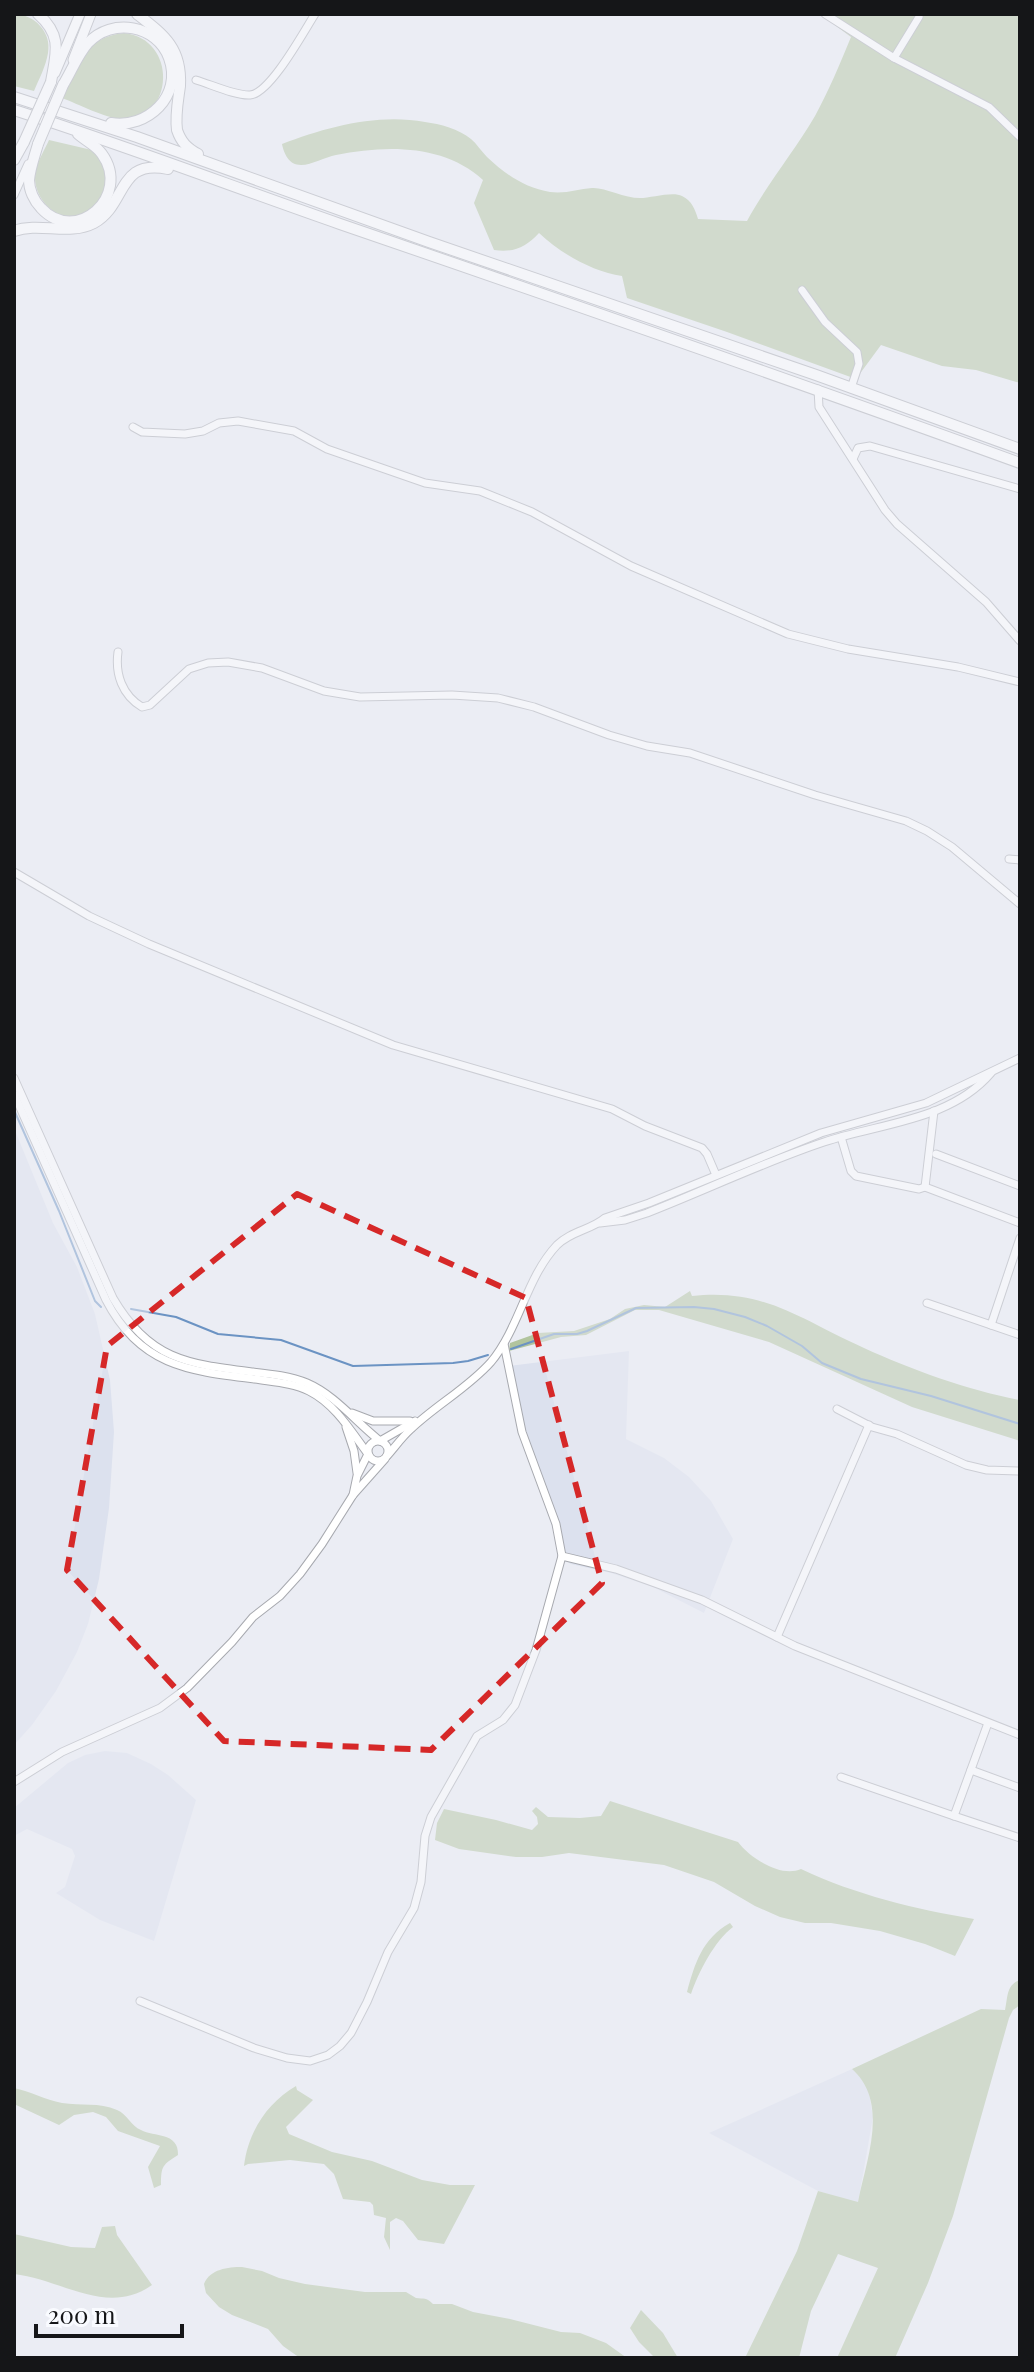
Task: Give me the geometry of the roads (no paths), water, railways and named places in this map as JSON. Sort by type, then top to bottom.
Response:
[{"type":"highway","points":[[14,160],[51,82],[57,48],[54,34],[38,14]]},
{"type":"highway","points":[[137,14],[165,37],[177,57],[180,85],[176,120],[180,139],[195,152],[266,183]]},
{"type":"highway","points":[[71,128],[100,151],[107,162],[110,189],[106,201],[90,216],[68,221],[46,214],[32,193],[29,180],[38,144],[63,85],[87,43],[100,33],[114,27],[128,26],[153,37],[169,58],[172,72],[165,100],[150,116],[124,125],[74,116]]},
{"type":"highway","points":[[15,97],[1020,449]]},
{"type":"highway","points":[[14,110],[818,389],[1020,463]]},
{"type":"highway","points":[[14,231],[75,229],[93,223],[105,214],[129,177],[145,168],[156,166],[212,179]]},
{"type":"main road","points":[[51,82],[80,14]]},
{"type":"main road","points":[[63,85],[91,14]]},
{"type":"street","points":[[196,80],[248,95],[259,92],[272,79],[315,14]]},
{"type":"street","points":[[825,14],[894,58],[989,107],[1020,137]]},
{"type":"street","points":[[894,58],[919,17]]},
{"type":"street","points":[[14,167],[24,142]]},
{"type":"street","points":[[14,195],[38,144]]},
{"type":"street","points":[[802,290],[825,322],[858,355],[859,364],[851,388]]},
{"type":"street","points":[[818,389],[819,407],[885,510],[986,602],[1020,641]]},
{"type":"street","points":[[133,427],[142,432],[185,434],[203,431],[219,423],[238,421],[294,431],[327,449],[425,483],[480,491],[532,512],[631,566],[788,634],[848,649],[958,667],[1020,682]]},
{"type":"street","points":[[853,459],[858,448],[870,446],[1020,489]]},
{"type":"street","points":[[118,652],[116,667],[120,682],[127,694],[142,707],[150,705],[189,669],[208,663],[228,662],[262,668],[324,691],[360,697],[452,695],[498,698],[534,707],[609,735],[647,746],[690,753],[815,795],[906,821],[952,847],[1020,904]]},
{"type":"street","points":[[1009,859],[1020,860]]},
{"type":"street","points":[[14,872],[89,916],[149,944],[393,1045],[612,1109],[645,1126],[702,1148],[716,1175]]},
{"type":"street","points":[[14,1782],[62,1752],[160,1708],[187,1688],[253,1617],[280,1596],[300,1574],[353,1495],[411,1429],[490,1363],[504,1344],[535,1278],[553,1251],[568,1237],[605,1218],[821,1133],[926,1103],[1019,1058],[1020,1070]]},
{"type":"street","points":[[599,1223],[647,1213],[841,1137],[944,1108],[971,1093],[993,1072]]},
{"type":"street","points":[[14,1078],[113,1298],[138,1332],[157,1348],[197,1365],[270,1374],[310,1384],[388,1447],[386,1458]]},
{"type":"street","points":[[14,1094],[114,1317],[128,1333],[147,1351],[171,1364],[198,1372],[287,1383],[309,1391],[328,1404],[375,1461],[386,1458]]},
{"type":"street","points":[[925,1187],[934,1111]]},
{"type":"street","points":[[841,1137],[851,1171],[856,1176],[919,1189],[925,1187],[1020,1223]]},
{"type":"street","points":[[936,1154],[1020,1186]]},
{"type":"street","points":[[991,1325],[1020,1238]]},
{"type":"street","points":[[927,1303],[1020,1335]]},
{"type":"street","points":[[140,2001],[254,2048],[287,2058],[310,2061],[328,2055],[351,2033],[388,1952],[414,1908],[421,1882],[425,1836],[431,1817],[477,1736],[503,1720],[515,1705],[536,1650],[562,1556],[556,1524],[522,1432],[504,1344]]},
{"type":"street","points":[[353,1495],[370,1444],[438,1408]]},
{"type":"street","points":[[837,1409],[966,1465],[987,1470],[1020,1471]]},
{"type":"street","points":[[345,1410],[373,1421],[416,1420]]},
{"type":"street","points":[[344,1421],[354,1451],[357,1476]]},
{"type":"street","points":[[777,1637],[869,1425]]},
{"type":"street","points":[[562,1556],[616,1569],[702,1600],[848,1668],[1020,1735]]},
{"type":"street","points":[[954,1816],[988,1723]]},
{"type":"street","points":[[971,1770],[1020,1788]]},
{"type":"street","points":[[841,1777],[1020,1838]]},
{"type":"waterway","points":[[14,1110],[95,1301],[101,1307]]},
{"type":"waterway","points":[[511,1349],[554,1334],[587,1331],[636,1308],[714,1309],[767,1326],[802,1346],[822,1363],[861,1379],[931,1396],[1020,1424]]},
{"type":"waterway","points":[[131,1309],[176,1317],[218,1334],[281,1340],[353,1366],[453,1363],[488,1355]]}]
